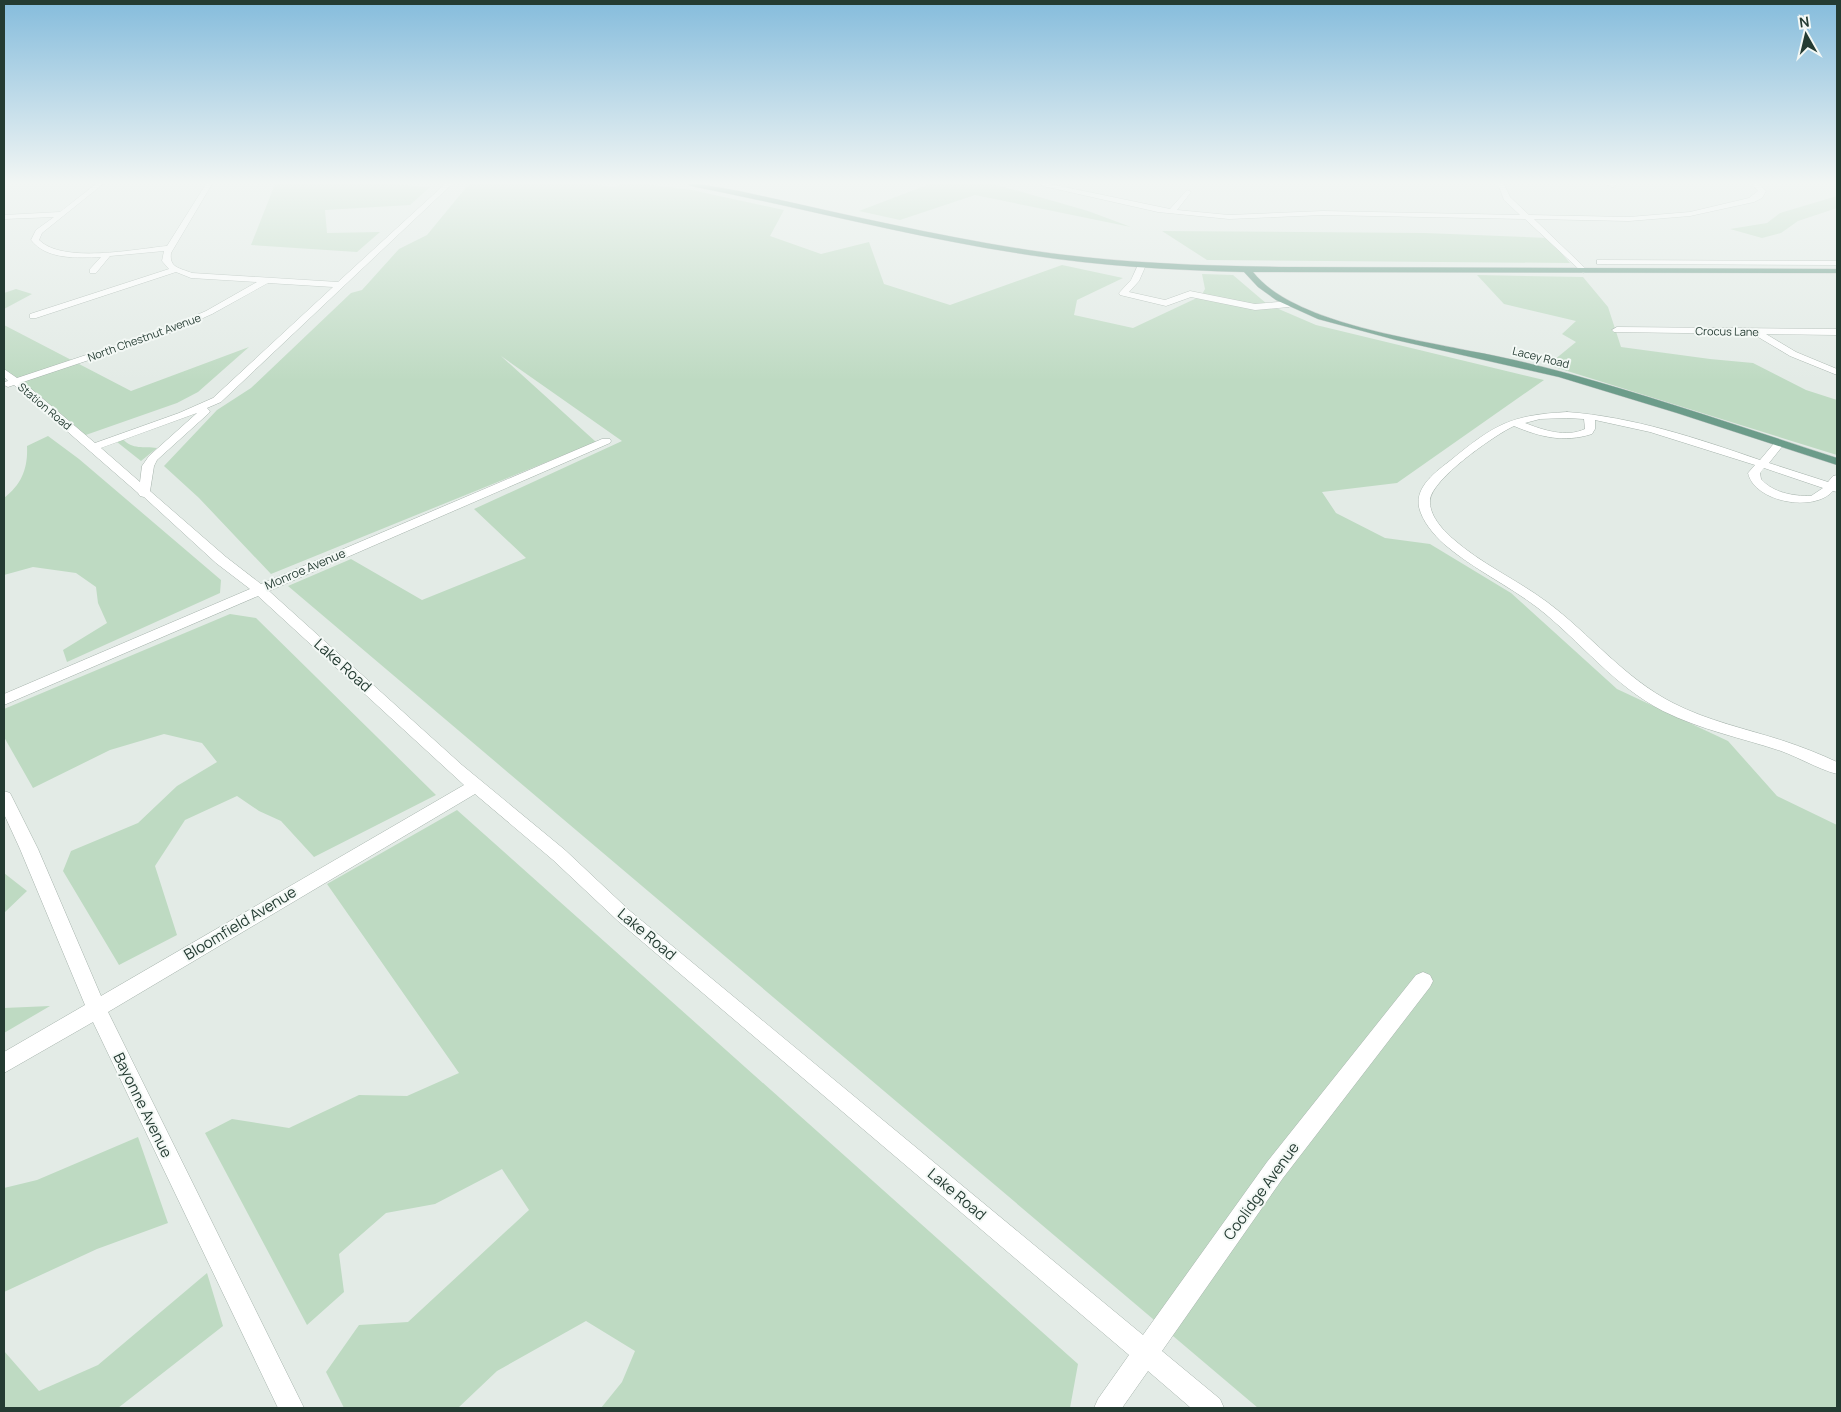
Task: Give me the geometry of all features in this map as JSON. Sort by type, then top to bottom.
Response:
[{"type":"main road","points":[[1014,250],[1059,257],[1142,265],[1246,269],[1837,271]]},
{"type":"main road","name":"Lacey Road","points":[[1246,269],[1253,280],[1289,304],[1321,317],[1372,331],[1523,365],[1589,383],[1837,462]]},
{"type":"street","points":[[49,250],[70,254],[108,254],[150,250]]},
{"type":"street","points":[[169,250],[166,261],[168,266],[174,270],[191,274],[339,286]]},
{"type":"street","points":[[144,494],[148,466],[153,458],[378,250]]},
{"type":"street","points":[[1561,250],[1583,271]]},
{"type":"street","points":[[93,271],[108,254]]},
{"type":"street","points":[[1600,262],[1837,263]]},
{"type":"street","points":[[1142,265],[1135,281],[1123,293],[1166,302],[1190,294],[1254,307],[1289,304]]},
{"type":"street","points":[[33,316],[174,270]]},
{"type":"street","name":"North Chestnut Avenue","points":[[4,385],[134,343],[179,326],[221,306],[267,280]]},
{"type":"street","name":"Crocus Lane","points":[[1617,330],[1837,332]]},
{"type":"street","points":[[1754,331],[1793,354],[1837,372]]},
{"type":"street","name":"Station Road","points":[[4,372],[90,444]]},
{"type":"street","points":[[90,444],[211,395],[236,380]]},
{"type":"street","points":[[90,444],[182,416],[217,400]]},
{"type":"street","points":[[1835,485],[1643,426],[1589,417],[1548,416],[1515,422],[1497,431],[1447,469],[1427,489],[1423,497],[1427,514],[1431,521],[1453,546],[1528,594],[1565,623],[1620,674],[1653,699],[1694,719],[1786,748],[1837,768]]},
{"type":"street","points":[[1515,422],[1537,432],[1560,436],[1588,432],[1590,429],[1589,417]]},
{"type":"street","name":"Monroe Avenue","points":[[4,700],[606,441]]},
{"type":"street","name":"Lake Road","points":[[90,444],[144,494],[221,560],[259,589],[456,768],[559,855],[624,916],[1211,1408]]},
{"type":"street","points":[[1780,444],[1754,473],[1753,477],[1763,488],[1790,498],[1814,500],[1821,498],[1835,485]]},
{"type":"street","name":"Bloomfield Avenue","points":[[4,1062],[477,785]]},
{"type":"street","name":"Bayonne Avenue","points":[[4,797],[29,849],[96,1008],[291,1408]]},
{"type":"street","name":"Coolidge Avenue","points":[[1107,1408],[1275,1170],[1423,981]]},
{"type":"green space","points":[[325,250],[359,250],[357,252]]},
{"type":"green space","points":[[398,250],[809,250],[821,254],[837,250],[872,250],[884,284],[950,305],[1062,265],[1123,278],[1077,300],[1074,315],[1133,328],[1201,296],[1205,289],[1202,274],[1233,275],[1267,304],[1316,325],[1544,380],[1397,483],[1322,492],[1336,513],[1385,538],[1430,544],[1511,593],[1617,689],[1728,741],[1777,796],[1837,825],[1837,1408],[1258,1408],[288,586],[351,559],[422,600],[526,558],[474,509],[622,441],[501,356],[596,442],[271,574],[199,498],[164,466],[217,410],[251,388],[351,293],[362,290]]},
{"type":"green space","points":[[1191,250],[1558,250],[1570,263],[1207,260]]},
{"type":"green space","points":[[1477,275],[1583,277],[1608,307],[1621,347],[1753,363],[1806,390],[1837,400],[1837,455],[1548,365],[1576,342],[1562,334],[1576,321],[1504,304]]},
{"type":"green space","points":[[16,289],[32,294],[4,309],[4,293]]},
{"type":"green space","points":[[4,325],[131,391],[249,347],[198,392],[177,403],[80,437],[4,373]]},
{"type":"green space","points":[[48,436],[79,459],[221,580],[220,593],[67,662],[63,650],[107,623],[98,603],[96,587],[76,573],[33,567],[4,575],[4,498],[23,475],[27,446]]},
{"type":"green space","points":[[123,439],[130,445],[157,448],[141,461],[117,442]]},
{"type":"green space","points":[[230,614],[256,618],[436,795],[314,857],[281,821],[259,811],[237,796],[185,820],[155,866],[177,935],[119,965],[63,871],[71,851],[138,823],[177,786],[217,762],[202,743],[164,734],[110,750],[33,788],[4,737],[4,709]]},
{"type":"green space","points":[[457,810],[1078,1364],[1070,1408],[601,1408],[622,1382],[635,1351],[586,1321],[497,1371],[458,1408],[344,1408],[326,1372],[359,1325],[408,1322],[529,1210],[502,1169],[435,1204],[386,1213],[339,1254],[344,1292],[307,1325],[205,1133],[232,1119],[289,1128],[359,1095],[407,1096],[459,1073],[327,884]]},
{"type":"green space","points":[[4,873],[27,891],[4,913]]},
{"type":"green space","points":[[50,1006],[4,1033],[4,1008]]},
{"type":"green space","points":[[138,1137],[168,1223],[97,1249],[4,1292],[4,1188],[37,1180]]},
{"type":"green space","points":[[207,1273],[223,1326],[118,1408],[4,1408],[4,1351],[39,1391],[98,1365]]}]
